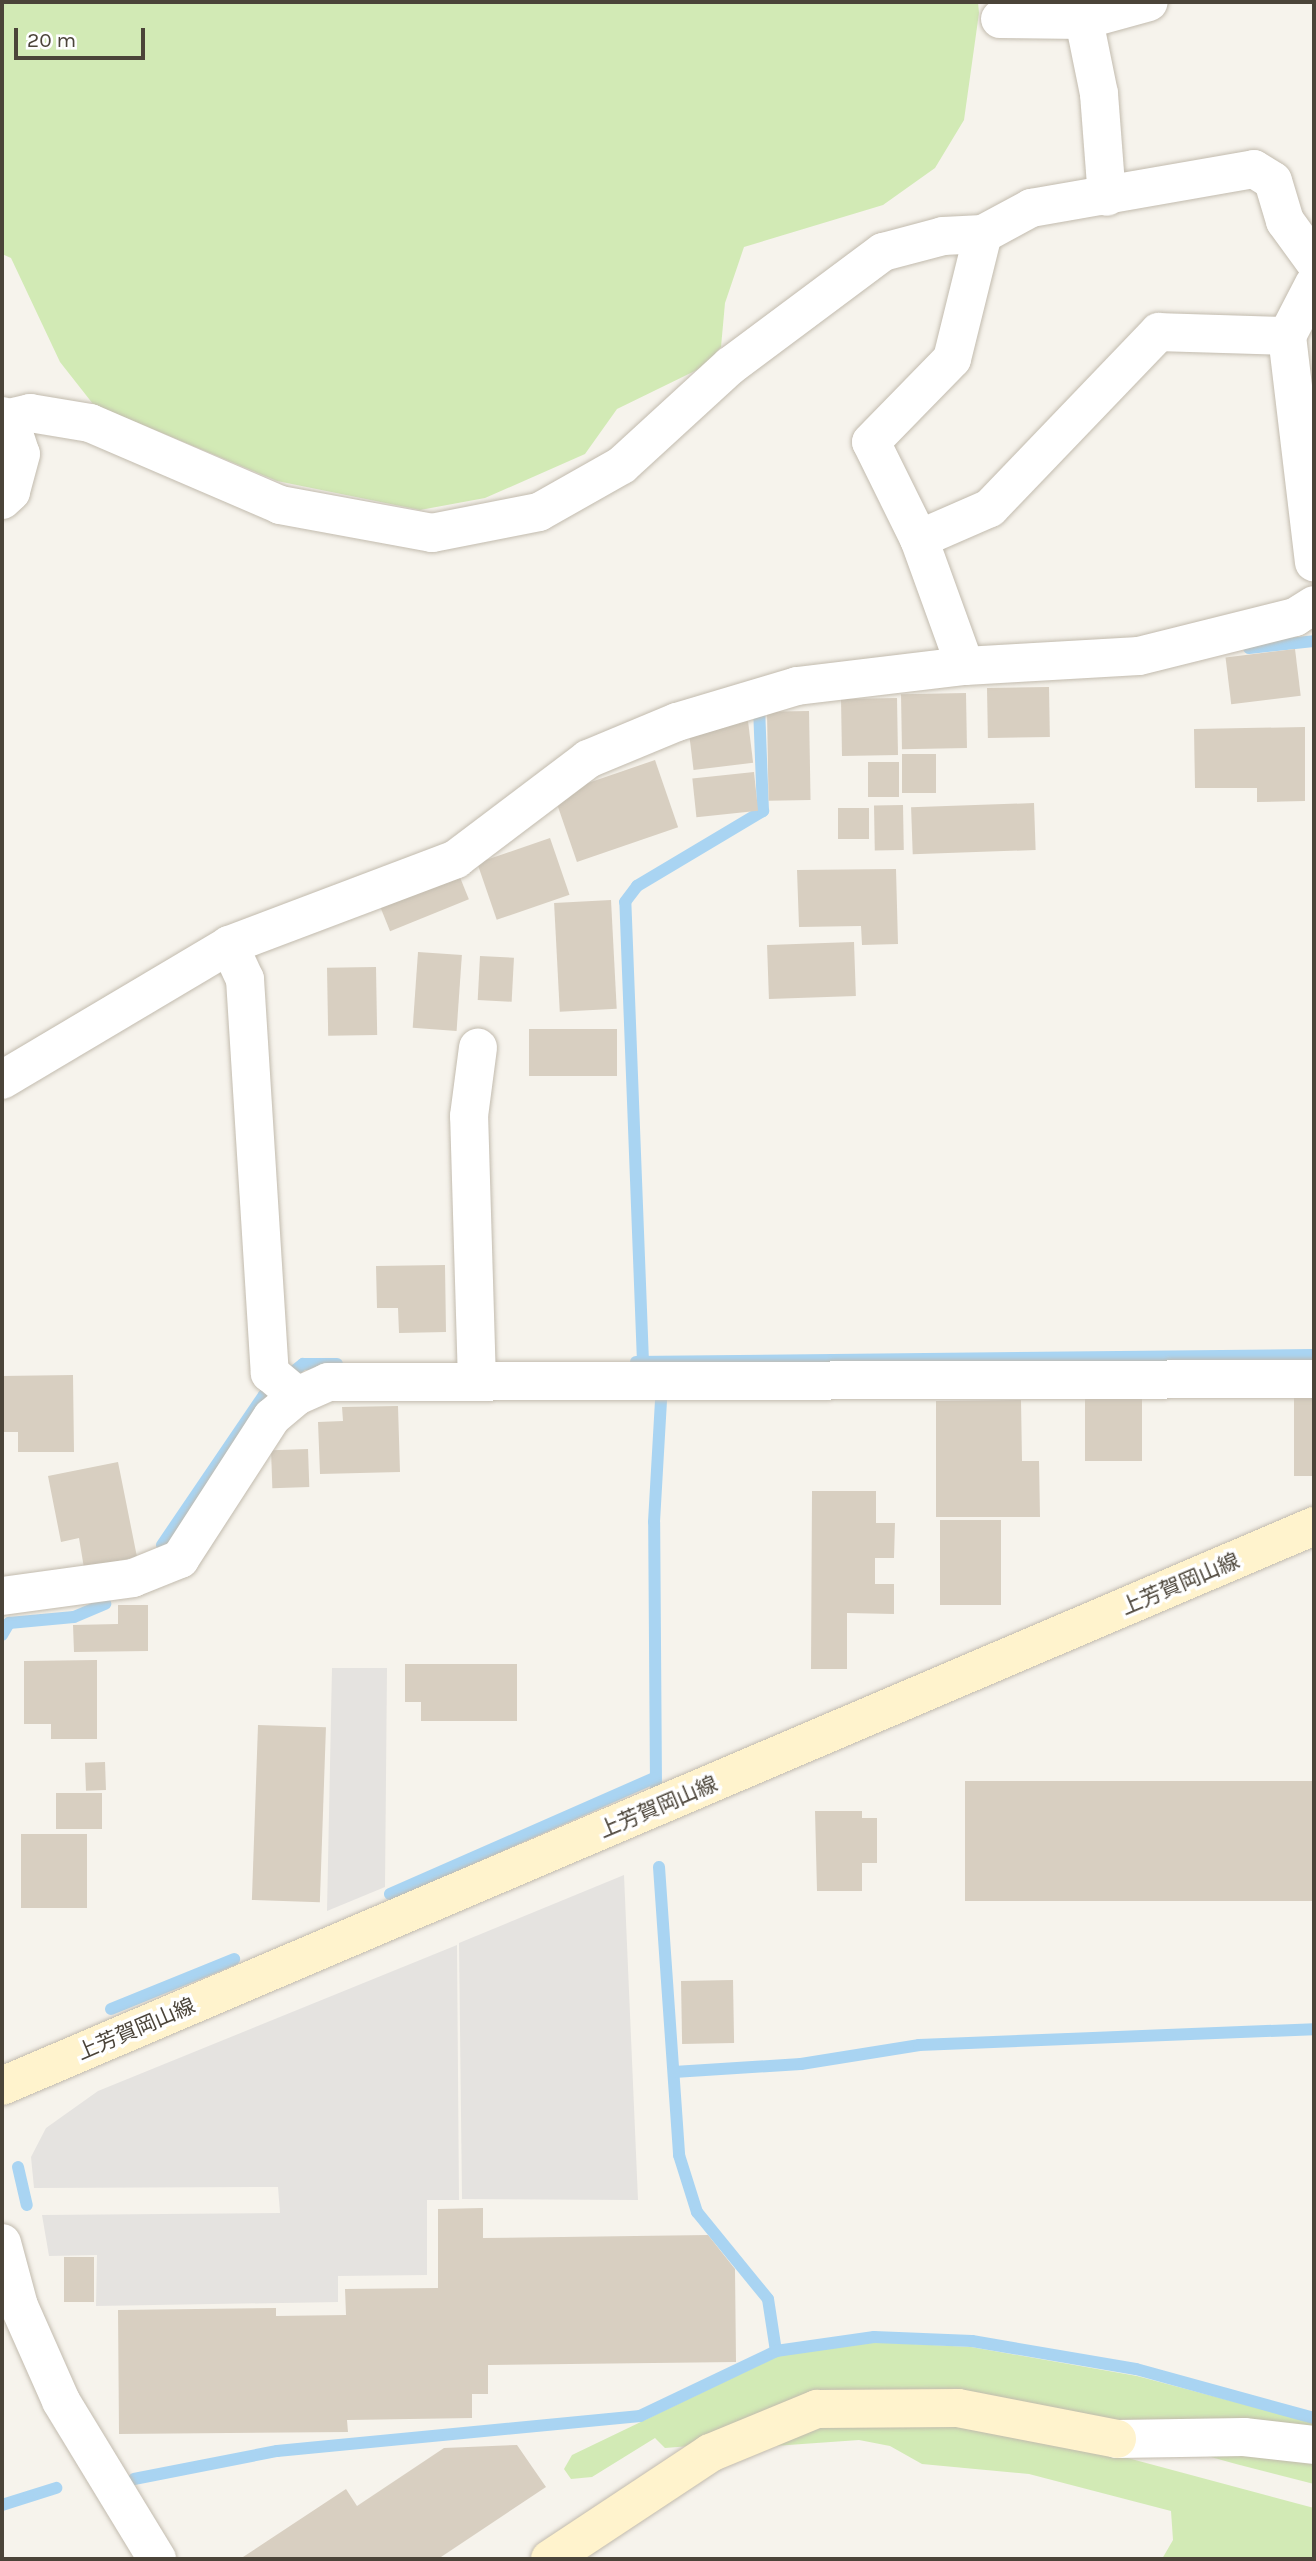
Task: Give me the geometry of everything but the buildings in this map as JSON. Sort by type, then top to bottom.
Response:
[{"type":"main road","name":"上芳賀岡山線","points":[[2,2086],[1314,1527]]},
{"type":"main road","points":[[550,2559],[710,2453],[817,2409],[958,2408],[1116,2439]]},
{"type":"street","points":[[1000,19],[1084,20],[1149,2]]},
{"type":"street","points":[[1084,20],[1098,94],[1107,197]]},
{"type":"street","points":[[2,500],[11,492],[21,454],[6,417],[30,413],[90,423],[280,505],[432,533],[539,512],[622,465],[730,366],[883,252],[943,236],[983,234],[1031,208],[1107,197],[1254,169],[1273,181],[1285,221],[1314,261]]},
{"type":"street","points":[[965,666],[919,539],[871,442],[952,359],[983,234]]},
{"type":"street","points":[[1314,284],[1287,336],[1314,562]]},
{"type":"street","points":[[919,539],[990,508],[1159,332],[1287,336]]},
{"type":"street","points":[[2,1080],[229,945],[456,859],[588,759],[677,722],[797,686],[965,666],[1139,656],[1295,617],[1314,604]]},
{"type":"street","points":[[2,1597],[134,1578],[180,1559],[272,1417],[285,1385],[245,979],[229,945]]},
{"type":"street","points":[[477,1367],[469,1116],[478,1048]]},
{"type":"street","points":[[285,1385],[477,1367],[1314,1379]]},
{"type":"street","points":[[2,2243],[11,2313],[157,2559]]},
{"type":"street","points":[[1116,2439],[1244,2437],[1314,2445]]},
{"type":"green space","points":[[2,2],[978,2],[979,13],[964,120],[935,168],[883,205],[744,247],[725,303],[721,347],[703,367],[617,409],[585,454],[485,498],[420,510],[277,481],[93,404],[60,362],[11,258],[2,254]]},
{"type":"green space","points":[[874,2342],[971,2347],[1137,2376],[1314,2423],[1314,2438],[1116,2428],[964,2403],[703,2445],[665,2448],[655,2438],[592,2477],[571,2479],[564,2469],[572,2455],[778,2356]]},
{"type":"green space","points":[[817,2421],[956,2421],[1109,2453],[1314,2508],[1314,2559],[1162,2559],[1173,2540],[1171,2511],[1029,2474],[922,2464],[890,2446],[859,2440],[774,2446]]},
{"type":"green space","points":[[1175,2447],[1314,2455],[1314,2484],[1236,2464]]},
{"type":"shaded area","points":[[332,1668],[387,1668],[385,1887],[327,1911]]},
{"type":"shaded area","points":[[624,1875],[638,2200],[462,2199],[459,1943]]},
{"type":"shaded area","points":[[457,1945],[459,2200],[427,2200],[427,2275],[338,2276],[338,2302],[96,2306],[97,2255],[49,2256],[42,2215],[280,2213],[278,2187],[34,2188],[31,2157],[46,2128],[98,2091]]},
{"type":"waterway","points":[[1249,648],[1314,641]]},
{"type":"waterway","points":[[643,1362],[625,902],[637,886],[763,811],[759,709],[766,708]]},
{"type":"waterway","points":[[636,1362],[1314,1355]]},
{"type":"waterway","points":[[162,1545],[264,1395],[303,1364],[337,1364]]},
{"type":"waterway","points":[[656,1786],[654,1522],[661,1400]]},
{"type":"waterway","points":[[2,1635],[9,1623],[74,1617],[105,1604]]},
{"type":"waterway","points":[[390,1894],[654,1778]]},
{"type":"waterway","points":[[659,1867],[679,2155],[697,2212],[768,2299],[776,2351]]},
{"type":"waterway","points":[[111,2009],[234,1959]]},
{"type":"waterway","points":[[674,2072],[801,2064],[919,2045],[1314,2029]]},
{"type":"waterway","points":[[18,2167],[27,2205]]},
{"type":"waterway","points":[[134,2479],[277,2451],[640,2416],[776,2351],[874,2337],[972,2341],[1136,2369],[1314,2418]]},
{"type":"waterway","points":[[2,2505],[56,2488]]}]
